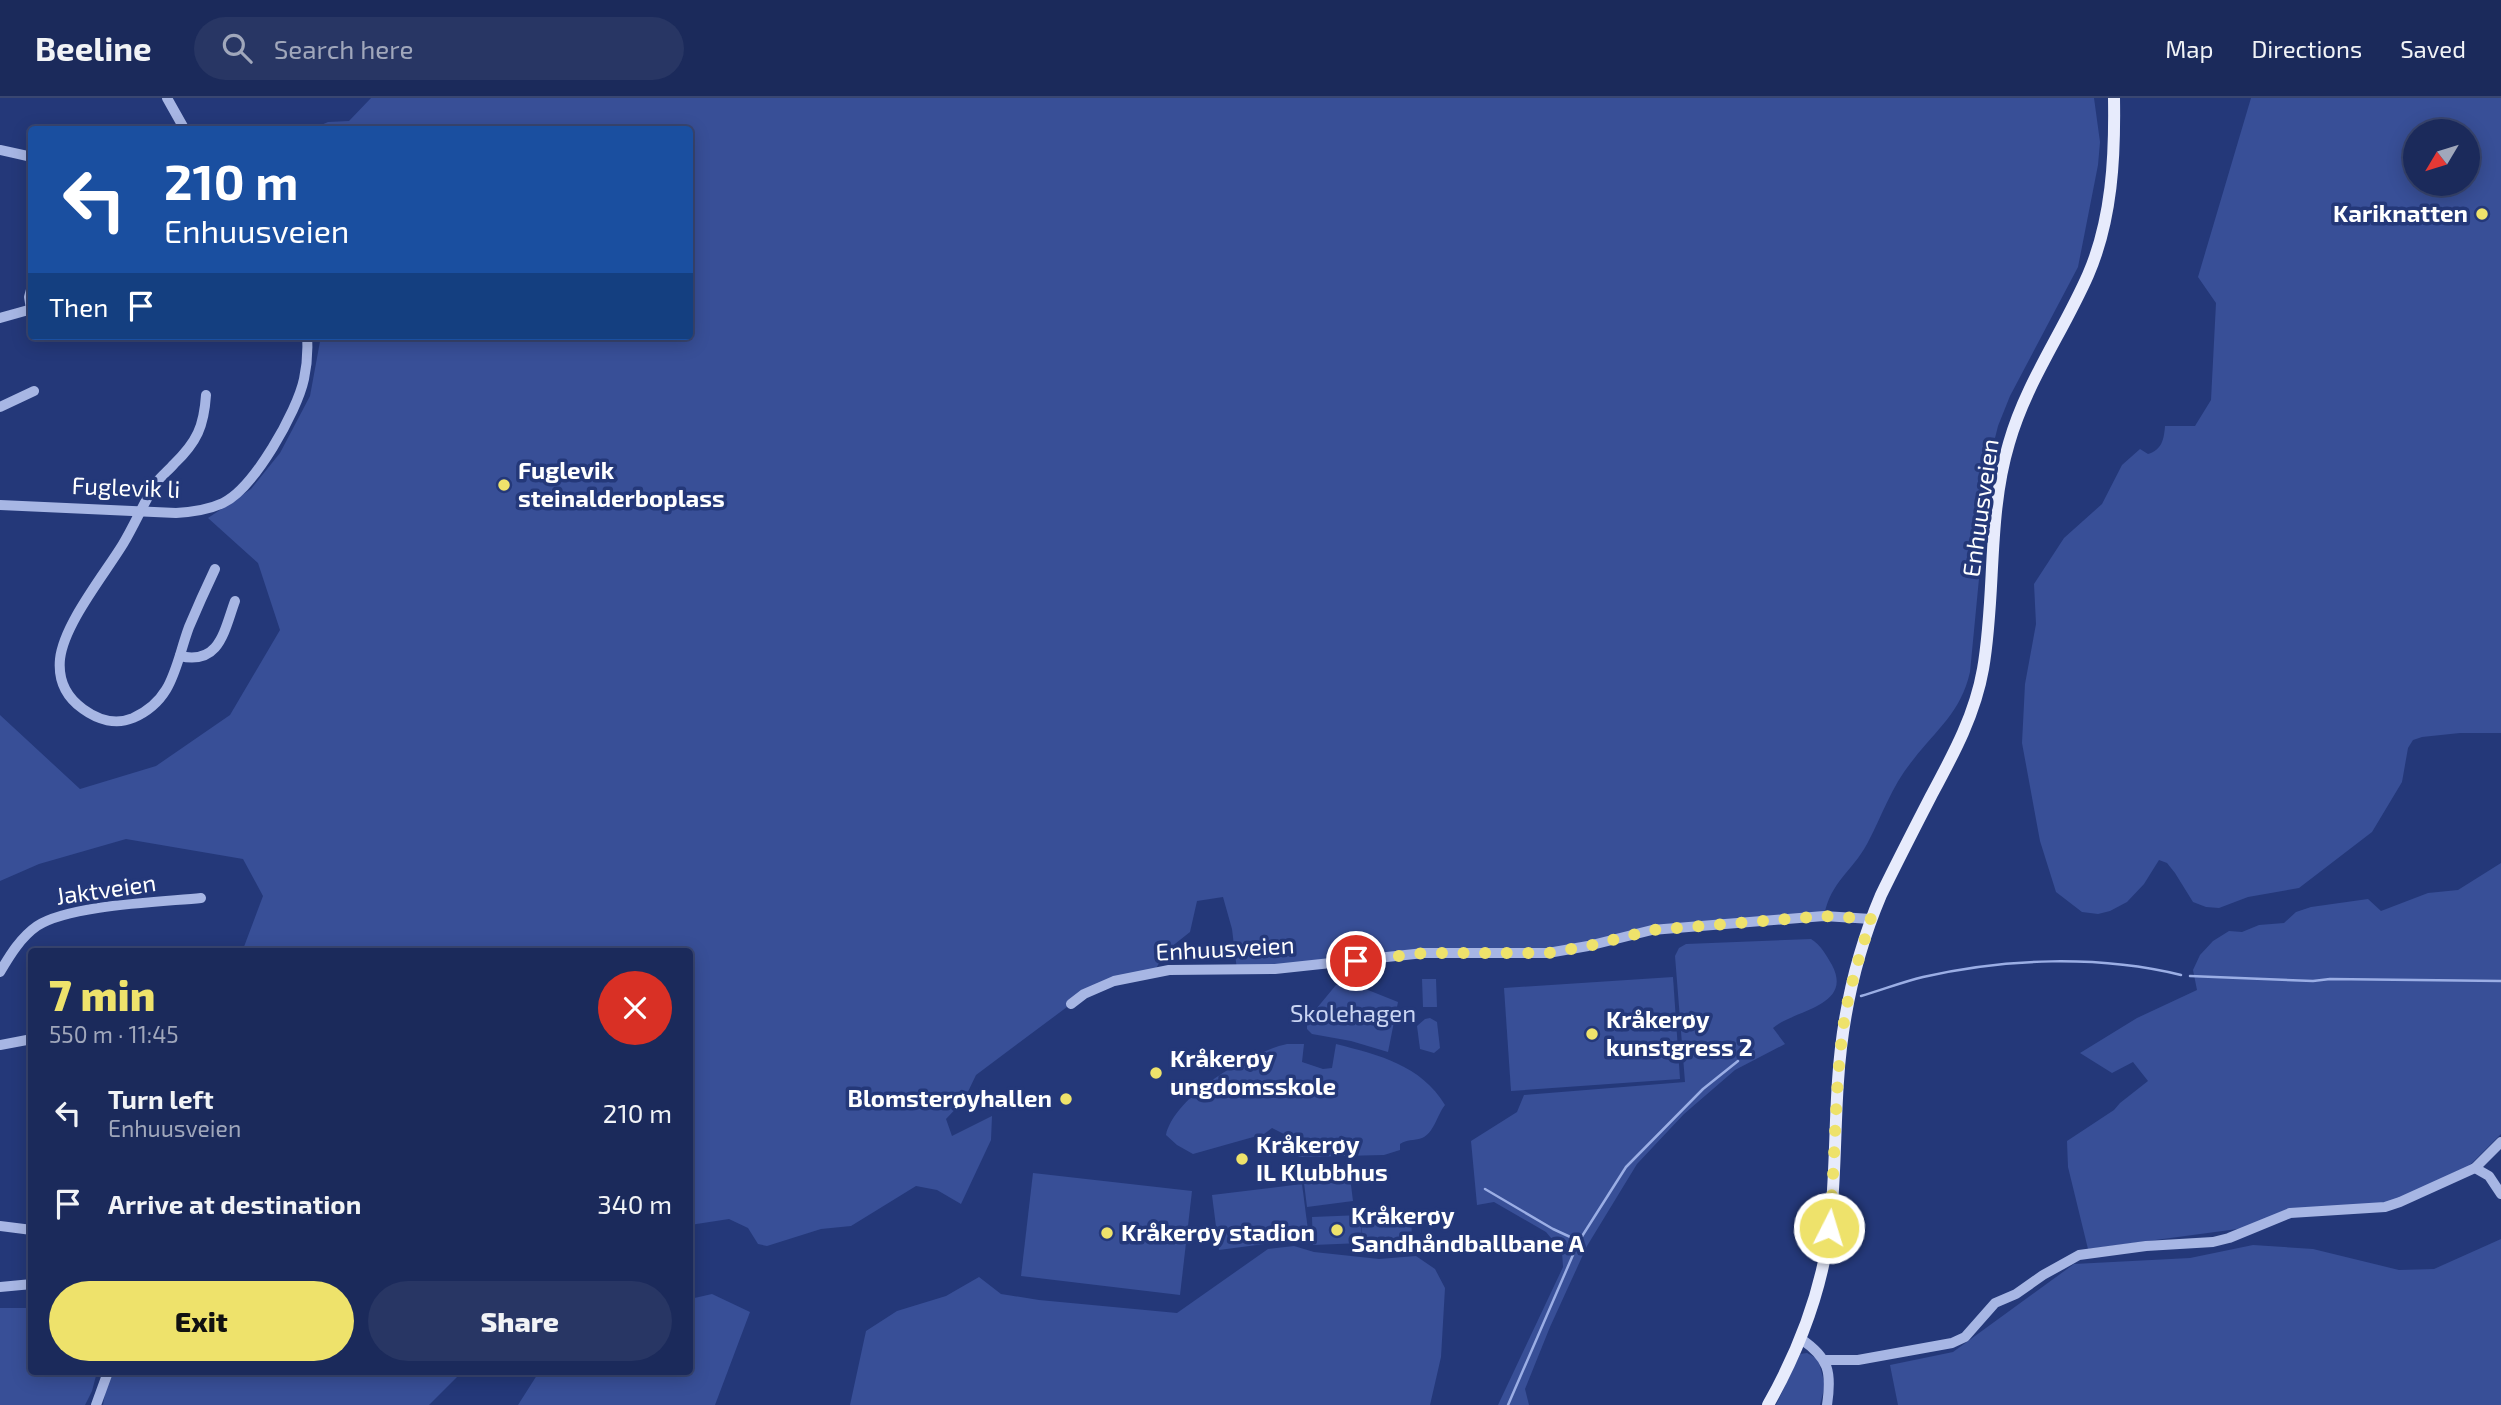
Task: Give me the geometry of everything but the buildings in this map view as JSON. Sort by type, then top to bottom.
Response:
[{"type":"main road","name":"Enhuusveien","points":[[1768,1405],[1801,1339],[1817,1293],[1827,1249],[1843,1028],[1854,978],[1871,919],[1900,854],[1954,755],[1970,718],[1983,670],[2000,489],[2008,446],[2027,392],[2088,274],[2097,247],[2112,179],[2115,147],[2114,98]]},
{"type":"street","points":[[167,98],[183,126]]},
{"type":"street","points":[[0,150],[28,156]]},
{"type":"street","points":[[0,317],[28,310]]},
{"type":"street","name":"Fuglevik li","points":[[0,505],[94,508],[142,513],[200,511],[223,503],[235,496],[250,480],[274,446],[304,380],[307,340]]},
{"type":"street","points":[[0,407],[34,391]]},
{"type":"street","points":[[206,395],[205,418],[194,444],[157,482],[142,513],[65,637],[59,668],[61,680],[72,701],[100,719],[116,722],[129,720],[158,703],[167,690],[189,628],[215,569]]},
{"type":"street","points":[[180,656],[195,660],[210,654],[219,642],[235,601]]},
{"type":"street","name":"Jaktveien","points":[[0,972],[21,941],[35,927],[49,919],[71,912],[201,898]]},
{"type":"street","name":"Enhuusveien","points":[[1071,1004],[1084,994],[1114,981],[1169,970],[1275,969],[1424,953],[1548,953],[1652,930],[1824,916],[1871,919]]},
{"type":"street","points":[[0,1045],[28,1040]]},
{"type":"street","points":[[1825,1360],[1858,1360],[1952,1343],[1965,1337],[1995,1303],[2016,1294],[2079,1255],[2146,1246],[2213,1242],[2281,1216],[2299,1212],[2385,1207],[2476,1168],[2501,1142]]},
{"type":"street","points":[[2476,1168],[2489,1177],[2501,1194]]},
{"type":"street","points":[[0,1226],[28,1230]]},
{"type":"street","points":[[0,1287],[28,1284]]},
{"type":"street","points":[[1801,1339],[1816,1349],[1825,1360],[1829,1378],[1827,1405]]},
{"type":"street","points":[[96,1405],[107,1375]]},
{"type":"green space","points":[[371,98],[2094,98],[2100,142],[2078,267],[2010,396],[1991,454],[1970,672],[1966,686],[1947,719],[1899,780],[1867,844],[1831,894],[1824,916],[1652,930],[1588,946],[1237,970],[1232,929],[1223,897],[1197,901],[1190,932],[1166,951],[1154,972],[1114,981],[1071,1004],[976,1075],[964,1100],[946,1119],[952,1136],[992,1116],[991,1140],[961,1204],[937,1190],[916,1186],[851,1226],[821,1229],[767,1246],[758,1244],[748,1228],[729,1219],[693,1225],[693,948],[244,948],[263,896],[243,859],[126,839],[39,864],[0,881],[0,715],[80,789],[156,766],[230,715],[280,630],[258,563],[208,518],[251,489],[280,453],[310,396],[320,340],[693,340],[693,126],[319,126],[328,122],[349,121]]},
{"type":"green space","points":[[2251,98],[2501,98],[2501,733],[2460,733],[2413,740],[2408,748],[2402,782],[2372,832],[2299,888],[2248,897],[2219,908],[2206,907],[2193,902],[2167,863],[2159,860],[2144,884],[2127,902],[2098,914],[2082,912],[2056,892],[2040,841],[2022,743],[2025,684],[2036,624],[2034,584],[2064,538],[2102,504],[2122,465],[2140,449],[2148,454],[2156,450],[2163,440],[2165,426],[2195,426],[2211,400],[2216,303],[2198,277]]},
{"type":"green space","points":[[2501,863],[2501,1134],[2461,1174],[2392,1202],[2287,1211],[2245,1228],[2088,1249],[2068,1167],[2067,1141],[2114,1110],[2148,1081],[2133,1062],[2112,1073],[2080,1053],[2137,1018],[2197,990],[2193,970],[2200,955],[2213,941],[2229,931],[2242,932],[2259,925],[2284,923],[2296,912],[2311,907],[2368,899],[2381,911],[2428,893],[2458,890]]},
{"type":"green space","points":[[1811,939],[1832,965],[1837,979],[1835,990],[1818,1006],[1773,1028],[1785,1044],[1735,1070],[1684,1114],[1637,1164],[1587,1246],[1550,1327],[1525,1389],[1529,1405],[1498,1405],[1563,1267],[1562,1251],[1546,1232],[1494,1202],[1477,1205],[1471,1141],[1517,1112],[1524,1095],[1685,1082],[1675,956],[1679,948],[1686,944]]},
{"type":"green space","name":"Kråkerøy kunstgress 2","points":[[1673,977],[1680,1079],[1511,1091],[1504,988]]},
{"type":"green space","points":[[1422,979],[1436,979],[1437,1007],[1423,1007]]},
{"type":"green space","name":"Skolehagen","points":[[1353,984],[1398,1002],[1388,1052],[1351,1041],[1312,1034],[1307,1029],[1307,1020],[1336,985]]},
{"type":"green space","points":[[1430,1018],[1437,1022],[1440,1048],[1434,1053],[1420,1049],[1417,1026]]},
{"type":"green space","points":[[1287,1044],[1304,1044],[1302,1062],[1323,1069],[1332,1068],[1336,1044],[1383,1058],[1424,1080],[1445,1105],[1426,1136],[1403,1142],[1400,1144],[1400,1150],[1384,1155],[1299,1157],[1292,1150],[1283,1151],[1284,1134],[1272,1128],[1264,1134],[1193,1154],[1166,1135],[1172,1120],[1184,1105],[1216,1077],[1254,1056]]},
{"type":"green space","points":[[1349,1169],[1353,1201],[1307,1207],[1303,1175]]},
{"type":"green space","name":"Kråkerøy stadion","points":[[1033,1173],[1192,1191],[1180,1295],[1021,1276]]},
{"type":"green space","points":[[1302,1184],[1309,1238],[1219,1250],[1212,1195]]},
{"type":"green space","points":[[1411,1213],[1412,1240],[1363,1243],[1361,1219],[1362,1243],[1313,1245],[1312,1217]]},
{"type":"green space","points":[[2501,1239],[2501,1405],[1898,1405],[1890,1365],[1953,1352],[2074,1264],[2190,1258],[2253,1245],[2313,1249],[2399,1270],[2434,1269]]},
{"type":"green space","points":[[1294,1246],[1314,1252],[1379,1259],[1416,1256],[1435,1269],[1445,1288],[1441,1357],[1430,1405],[850,1405],[866,1331],[897,1311],[946,1296],[979,1277],[1001,1294],[1177,1313],[1268,1249]]},
{"type":"green space","points":[[712,1294],[750,1312],[715,1405],[518,1405],[537,1375],[693,1375],[693,1298]]},
{"type":"green space","points":[[0,1308],[28,1308],[28,1375],[96,1375],[92,1391],[85,1405],[0,1405]]},
{"type":"green space","points":[[1807,1353],[1818,1359],[1825,1385],[1820,1405],[1776,1405],[1800,1354]]},
{"type":"green space","points":[[108,1375],[459,1375],[429,1405],[103,1405]]},
{"type":"waterway","points":[[1861,996],[1923,977],[2019,963],[2052,961],[2118,964],[2181,975]]},
{"type":"waterway","points":[[2190,976],[2313,981],[2501,981]]},
{"type":"waterway","points":[[1508,1405],[1579,1241],[1626,1167],[1703,1089],[1738,1061]]},
{"type":"waterway","points":[[1485,1189],[1579,1241]]},
{"type":"place","name":"Kariknatten","points":[[2482,214]]},
{"type":"place","name":"Fuglevik steinalderboplass","points":[[504,485]]},
{"type":"place","name":"Kråkerøy kunstgress 2","points":[[1592,1034]]},
{"type":"place","name":"Kråkerøy ungdomsskole","points":[[1156,1073]]},
{"type":"place","name":"Blomsterøyhallen","points":[[1066,1099]]},
{"type":"place","name":"Kråkerøy IL Klubbhus","points":[[1242,1159]]},
{"type":"place","name":"Kråkerøy Sandhåndballbane A","points":[[1337,1230]]},
{"type":"place","name":"Kråkerøy stadion","points":[[1107,1233]]},
{"type":"route","points":[[1356,961],[1424,953],[1548,953],[1652,930],[1824,916],[1871,919],[1843,1028],[1829,1228]]}]
